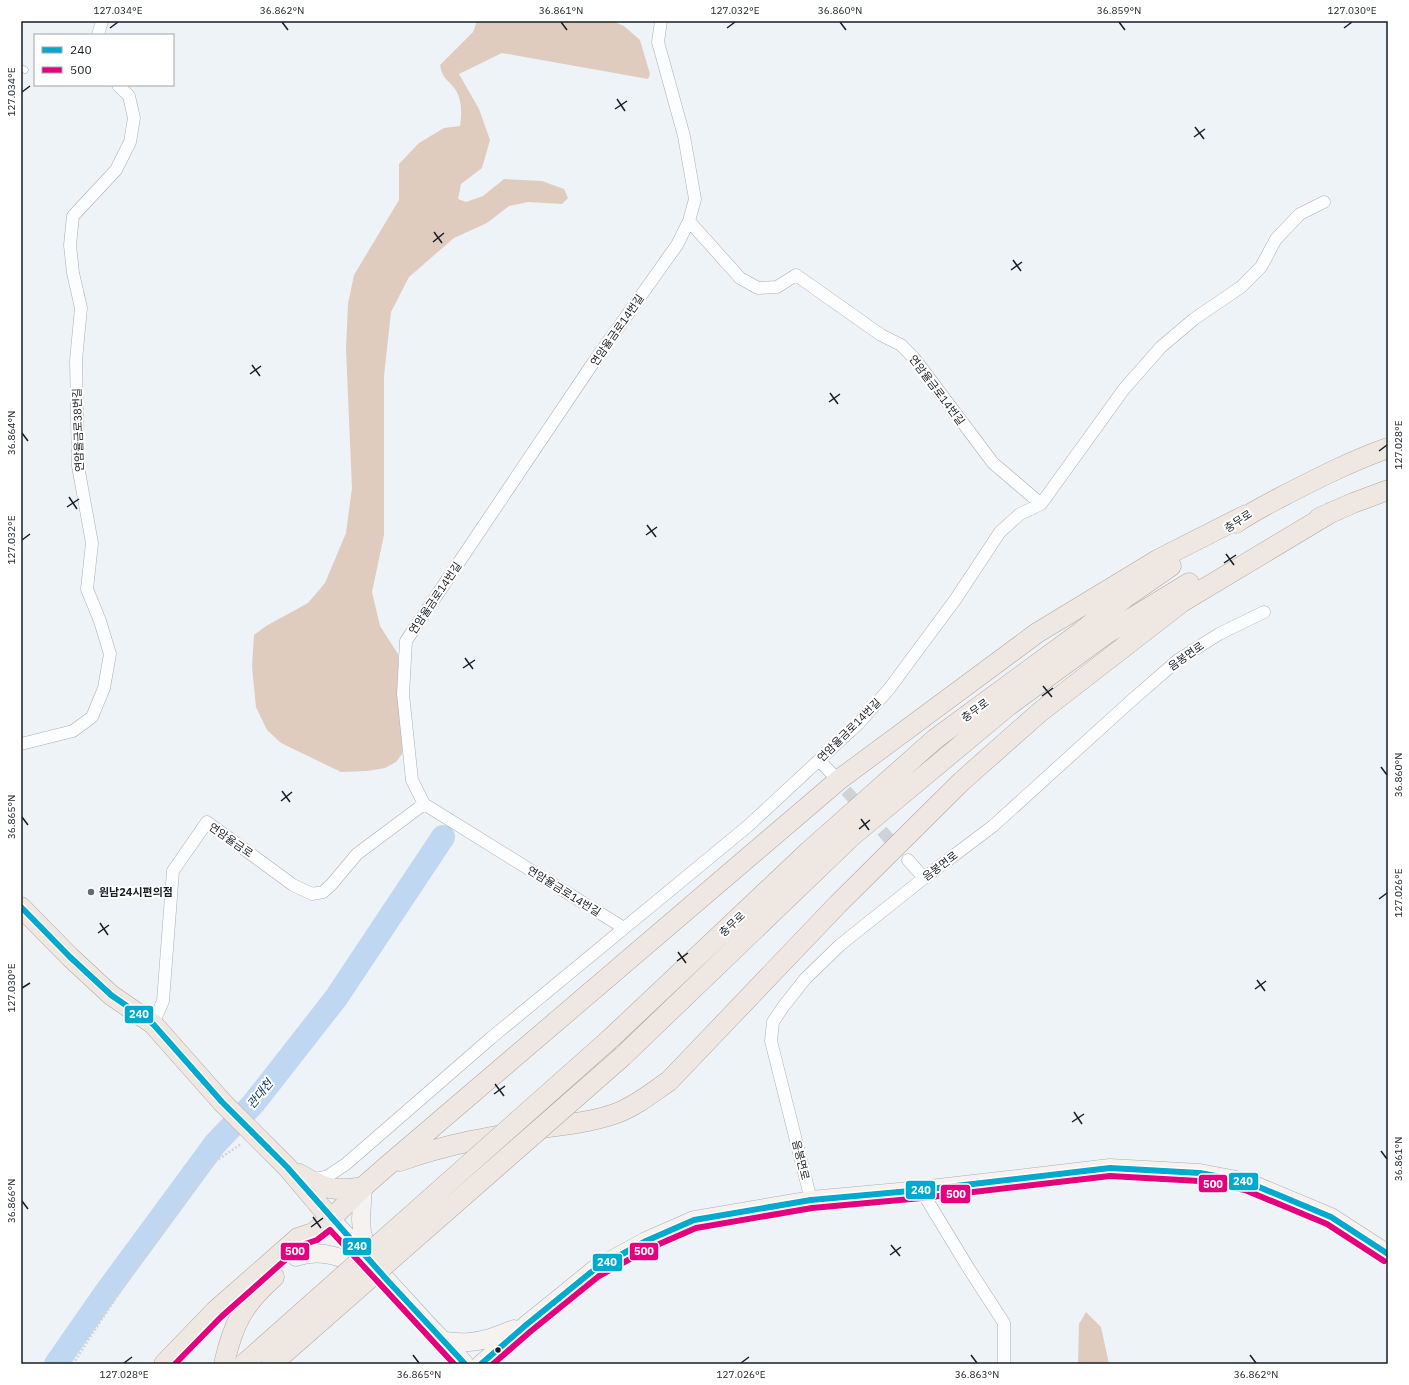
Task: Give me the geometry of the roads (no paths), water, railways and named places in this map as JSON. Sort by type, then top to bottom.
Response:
[{"type":"main road","name":"충무로","points":[[244,1364],[611,1038],[809,850],[935,739],[1076,636],[1126,597],[1246,515],[1298,488],[1366,456],[1388,448]]},
{"type":"main road","name":"충무로","points":[[272,1364],[623,1056],[852,836],[1008,706],[1106,634],[1172,592],[1272,539],[1353,503],[1388,490]]},
{"type":"main road","points":[[387,1166],[425,1152],[467,1141],[595,1120],[618,1112],[642,1100],[669,1081],[849,893],[962,781],[1040,712],[1182,602],[1332,512]]},
{"type":"main road","points":[[164,1364],[215,1311],[298,1238],[313,1233],[331,1219],[363,1187],[387,1166],[840,779],[1037,633],[1159,559],[1246,515]]},
{"type":"main road","points":[[21,907],[70,957],[111,995],[153,1024],[222,1102],[287,1167],[331,1219]]},
{"type":"main road","points":[[287,1167],[325,1188],[343,1190],[363,1187]]},
{"type":"main road","points":[[224,1364],[234,1327],[241,1314],[259,1290],[307,1248],[313,1233]]},
{"type":"street","points":[[98,34],[102,21]]},
{"type":"street","name":"연암율금로14번길","points":[[624,928],[424,804],[412,780],[403,694],[406,640],[593,363],[677,245],[689,221],[695,199],[684,136],[658,42],[661,21]]},
{"type":"street","name":"연암율금로38번길","points":[[21,744],[74,731],[92,717],[104,688],[110,654],[100,621],[87,589],[92,543],[78,466],[76,360],[81,308],[73,273],[70,245],[73,216],[116,170],[130,142],[134,118],[129,96],[119,86]]},
{"type":"street","name":"연암율금로14번길","points":[[310,1180],[328,1176],[346,1164],[491,1038],[748,826],[859,723],[889,689],[955,600],[1000,532],[1020,514],[1041,504],[1124,389],[1161,347],[1194,319],[1241,287],[1261,267],[1276,239],[1300,214],[1324,202]]},
{"type":"street","name":"연암율금로14번길","points":[[689,221],[740,278],[758,288],[776,287],[796,274],[881,335],[901,344],[914,358],[993,463],[1041,504]]},
{"type":"street","name":"음봉면로","points":[[811,1200],[771,1041],[772,1022],[805,979],[840,945],[924,878],[993,826],[1178,660],[1219,634],[1264,612]]},
{"type":"street","points":[[819,760],[834,776]]},
{"type":"street","name":"연암율금로","points":[[153,1024],[163,1001],[173,871],[207,822],[293,885],[312,894],[323,892],[331,885],[357,854],[424,804]]},
{"type":"street","points":[[908,860],[924,878]]},
{"type":"street","points":[[481,1364],[595,1269],[646,1240],[694,1220],[811,1200],[921,1190],[1110,1168],[1200,1173],[1247,1182],[1331,1218],[1388,1254]]},
{"type":"street","points":[[363,1187],[360,1219],[362,1233],[372,1264]]},
{"type":"street","points":[[921,1190],[1004,1323],[1004,1364]]},
{"type":"street","points":[[331,1219],[465,1364]]},
{"type":"street","points":[[296,1258],[307,1254],[317,1253],[337,1256],[387,1280]]},
{"type":"street","points":[[444,1341],[467,1342],[489,1339],[526,1325]]},
{"type":"waterway","name":"관대천","points":[[56,1364],[104,1295],[215,1144],[253,1104],[336,998],[443,837]]},
{"type":"tunnel","points":[[834,777],[908,860]]},
{"type":"place","name":"원남24시편의점","points":[[91,892]]}]
